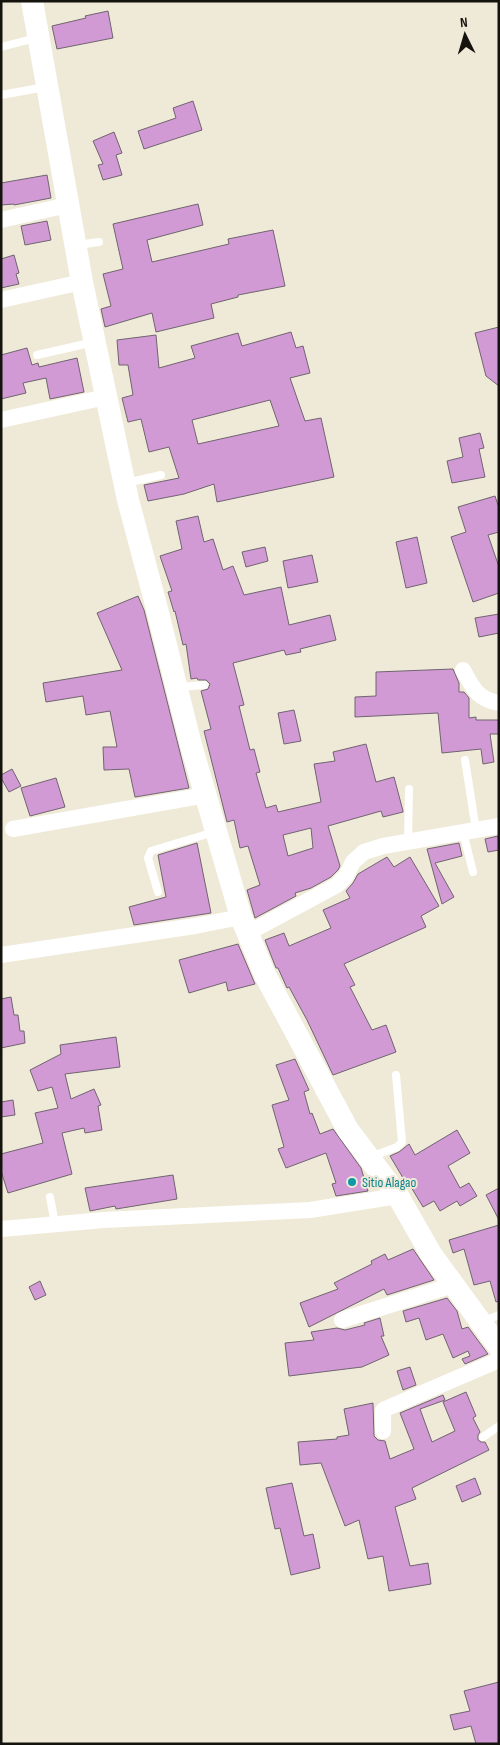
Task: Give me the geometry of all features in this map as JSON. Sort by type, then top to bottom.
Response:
[{"type":"street","points":[[32,1],[82,282],[124,483],[206,795],[244,925],[265,975],[348,1130],[398,1196],[431,1254],[453,1285],[490,1319],[499,1347]]},
{"type":"street","points":[[1,220],[68,205]]},
{"type":"street","points":[[1,300],[82,282]]},
{"type":"street","points":[[1,420],[106,397]]},
{"type":"street","points":[[463,670],[478,694],[486,701],[499,703]]},
{"type":"street","points":[[12,828],[206,795]]},
{"type":"street","points":[[1,955],[131,934],[196,926],[244,925],[337,885],[346,876],[353,862],[364,852],[408,841],[499,826]]},
{"type":"street","points":[[1,1229],[104,1220],[310,1210],[398,1196]]},
{"type":"street","points":[[342,1320],[453,1285]]},
{"type":"street","points":[[383,1431],[383,1411],[386,1408],[499,1360]]},
{"type":"lane","points":[[1,48],[38,37]]},
{"type":"lane","points":[[1,95],[46,87]]},
{"type":"lane","points":[[75,245],[99,242]]},
{"type":"lane","points":[[37,356],[95,342]]},
{"type":"lane","points":[[124,483],[161,476]]},
{"type":"lane","points":[[177,688],[204,685]]},
{"type":"lane","points":[[465,760],[473,872]]},
{"type":"lane","points":[[408,841],[409,789]]},
{"type":"lane","points":[[158,892],[148,858],[151,851],[216,831]]},
{"type":"lane","points":[[369,1158],[401,1145],[396,1075]]},
{"type":"lane","points":[[50,1197],[55,1224]]},
{"type":"lane","points":[[484,1438],[499,1426]]},
{"type":"building","points":[[108,11],[113,38],[57,49],[52,26]]},
{"type":"building","points":[[193,101],[202,130],[144,149],[138,131],[176,118],[173,108]]},
{"type":"building","points":[[114,132],[122,153],[116,155],[122,175],[103,180],[98,165],[103,164],[93,141]]},
{"type":"building","points":[[47,175],[51,198],[14,205],[1,205],[1,183]]},
{"type":"building","points":[[198,204],[203,225],[147,240],[152,262],[229,244],[228,239],[273,230],[285,286],[238,295],[238,297],[211,304],[214,318],[156,332],[152,313],[105,327],[101,309],[111,306],[103,274],[123,269],[113,224]]},
{"type":"building","points":[[47,221],[51,240],[25,245],[21,226]]},
{"type":"building","points":[[14,255],[19,273],[16,274],[19,284],[1,288],[1,259]]},
{"type":"building","points":[[499,327],[499,386],[486,376],[475,333]]},
{"type":"building","points":[[291,332],[296,348],[303,346],[310,373],[290,378],[305,421],[321,418],[334,477],[217,502],[214,484],[184,494],[148,501],[144,485],[179,478],[169,447],[149,452],[141,419],[128,422],[122,398],[133,395],[128,365],[119,365],[117,340],[156,335],[159,368],[195,358],[191,346],[238,333],[242,346]],"holes":[[[270,400],[279,426],[198,444],[192,420]]]},
{"type":"building","points":[[27,348],[32,365],[38,363],[39,367],[77,358],[84,392],[50,399],[46,378],[23,383],[26,393],[1,399],[1,355]]},
{"type":"building","points":[[480,433],[484,448],[479,449],[485,477],[452,483],[447,461],[463,457],[459,438]]},
{"type":"building","points":[[495,496],[499,508],[499,532],[488,535],[499,567],[499,593],[473,602],[451,537],[466,532],[458,507]]},
{"type":"building","points":[[198,516],[204,542],[213,539],[223,570],[233,566],[244,595],[281,587],[289,625],[330,615],[336,640],[300,649],[301,652],[286,655],[284,650],[233,663],[244,705],[239,706],[250,750],[254,749],[260,772],[256,773],[266,808],[276,805],[278,812],[321,802],[314,764],[335,761],[333,752],[366,744],[376,782],[394,777],[403,811],[383,817],[381,811],[328,826],[340,866],[338,870],[331,877],[311,888],[295,893],[296,896],[255,918],[247,890],[260,885],[248,846],[240,848],[234,820],[227,822],[204,731],[211,729],[201,691],[208,689],[210,684],[206,680],[191,679],[186,644],[183,645],[175,611],[168,592],[172,591],[160,556],[182,549],[176,521]],"holes":[[[311,828],[313,848],[288,856],[283,835]]]},
{"type":"building","points":[[417,537],[427,583],[406,588],[396,542]]},
{"type":"building","points":[[265,547],[268,561],[246,567],[242,552]]},
{"type":"building","points":[[312,555],[318,582],[288,588],[283,561]]},
{"type":"building","points":[[138,596],[144,610],[189,788],[135,797],[129,769],[104,770],[103,747],[117,747],[110,711],[86,715],[83,696],[46,702],[43,683],[122,670],[97,613]]},
{"type":"building","points":[[499,614],[499,633],[479,637],[475,618]]},
{"type":"building","points":[[453,669],[459,683],[459,692],[464,692],[469,698],[469,718],[476,717],[476,720],[499,720],[499,734],[490,734],[494,762],[483,764],[481,749],[442,753],[438,713],[355,717],[355,697],[376,696],[376,672]]},
{"type":"building","points":[[294,710],[301,741],[284,744],[278,713]]},
{"type":"building","points":[[12,769],[21,786],[9,792],[1,775]]},
{"type":"building","points":[[56,778],[65,807],[30,816],[21,788]]},
{"type":"building","points":[[498,836],[499,850],[488,852],[485,839]]},
{"type":"building","points":[[197,843],[211,913],[134,925],[129,907],[166,897],[158,855]]},
{"type":"building","points":[[459,843],[462,856],[435,863],[454,897],[442,904],[427,849]]},
{"type":"building","points":[[387,857],[394,867],[410,857],[439,906],[421,916],[426,927],[344,964],[355,985],[350,987],[372,1030],[386,1025],[396,1052],[333,1075],[307,1020],[289,987],[287,988],[278,968],[276,968],[265,940],[284,933],[289,946],[331,928],[323,910],[350,898],[346,891],[358,874]]},
{"type":"building","points":[[238,944],[255,984],[228,991],[226,982],[189,993],[179,960]]},
{"type":"building","points":[[11,997],[14,1015],[18,1015],[20,1031],[24,1031],[25,1043],[1,1048],[1,999]]},
{"type":"building","points":[[116,1037],[120,1067],[65,1074],[71,1099],[94,1089],[101,1105],[98,1106],[102,1130],[85,1133],[84,1128],[62,1133],[72,1174],[8,1193],[1,1171],[1,1154],[43,1143],[35,1113],[58,1108],[52,1087],[38,1091],[30,1070],[61,1054],[60,1045]]},
{"type":"building","points":[[295,1059],[309,1090],[304,1092],[310,1114],[312,1113],[320,1134],[333,1129],[361,1168],[368,1191],[336,1196],[332,1184],[336,1183],[326,1153],[286,1168],[278,1149],[284,1147],[272,1105],[289,1100],[276,1065]]},
{"type":"building","points":[[13,1100],[15,1115],[1,1117],[1,1102]]},
{"type":"building","points":[[457,1130],[470,1153],[448,1166],[460,1188],[469,1183],[477,1196],[460,1206],[457,1201],[440,1211],[434,1201],[423,1207],[390,1156],[409,1144],[415,1155]]},
{"type":"building","points":[[173,1175],[177,1199],[116,1209],[115,1206],[90,1211],[85,1188]]},
{"type":"building","points":[[499,1188],[499,1220],[486,1195]]},
{"type":"building","points":[[499,1225],[499,1301],[496,1302],[490,1281],[474,1285],[464,1249],[453,1253],[449,1240]]},
{"type":"building","points":[[413,1249],[434,1280],[387,1295],[384,1289],[309,1327],[300,1303],[338,1289],[334,1283],[372,1264],[371,1261],[385,1254],[388,1260]]},
{"type":"building","points":[[40,1281],[46,1295],[35,1300],[29,1287]]},
{"type":"building","points":[[447,1298],[457,1311],[462,1329],[468,1327],[488,1354],[465,1364],[462,1359],[470,1356],[468,1351],[453,1358],[443,1334],[426,1340],[419,1318],[406,1322],[403,1311]]},
{"type":"building","points":[[380,1318],[384,1336],[381,1336],[389,1355],[362,1367],[289,1376],[285,1343],[314,1340],[311,1332],[337,1328],[345,1330],[365,1325],[364,1323]]},
{"type":"building","points":[[410,1367],[416,1385],[403,1390],[397,1371]]},
{"type":"building","points":[[466,1392],[476,1416],[473,1418],[480,1432],[478,1440],[485,1442],[489,1450],[412,1488],[416,1499],[395,1507],[410,1566],[428,1563],[431,1584],[389,1591],[383,1556],[368,1559],[359,1520],[345,1526],[321,1463],[300,1465],[298,1442],[337,1439],[337,1437],[349,1435],[344,1409],[373,1403],[374,1436],[378,1440],[385,1441],[390,1459],[414,1449],[400,1413],[443,1395],[445,1400],[420,1409],[432,1442],[455,1431],[443,1402]]},
{"type":"building","points":[[475,1478],[481,1494],[462,1502],[456,1486]]},
{"type":"building","points":[[292,1483],[304,1536],[313,1534],[320,1568],[291,1575],[280,1528],[275,1529],[266,1488]]},
{"type":"building","points":[[499,1682],[499,1744],[476,1744],[471,1726],[454,1730],[450,1715],[470,1711],[464,1691]]},
{"type":"place","name":"Sitio Alagao","points":[[352,1182]]}]
